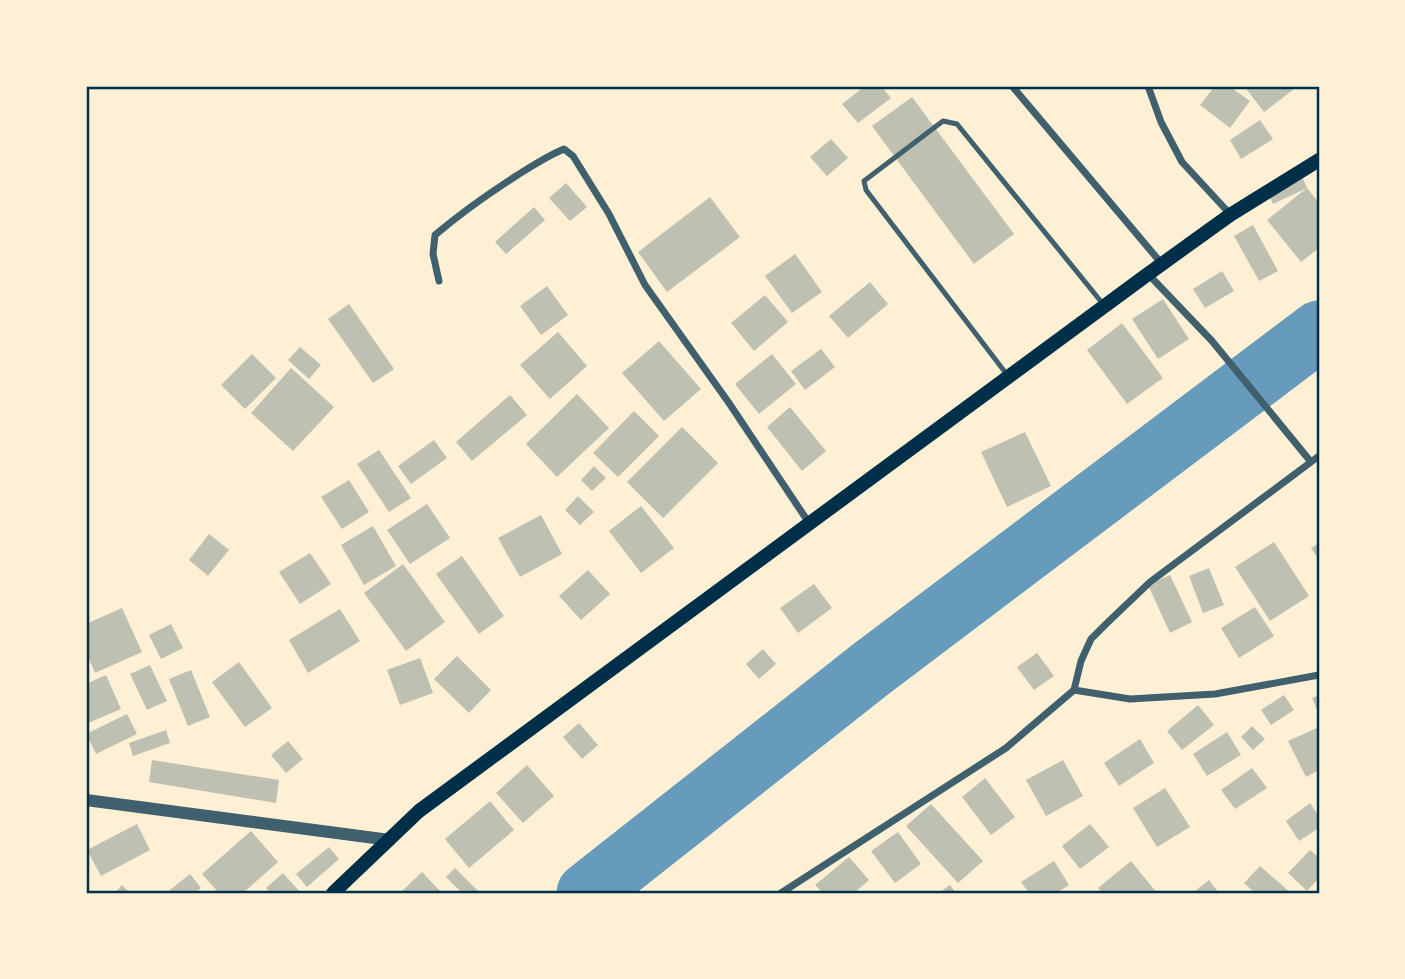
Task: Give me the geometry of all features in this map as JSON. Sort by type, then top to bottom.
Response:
[{"type":"main road","points":[[333,893],[419,811],[1148,274],[1230,215],[1319,160]]},
{"type":"street","points":[[1012,86],[1162,264]]},
{"type":"street","points":[[1148,86],[1161,122],[1182,162],[1230,215]]},
{"type":"street","points":[[439,281],[433,254],[435,235],[498,188],[548,155],[564,149],[573,156],[609,214],[645,285],[729,402],[809,523]]},
{"type":"street","points":[[1148,274],[1212,341],[1311,462]]},
{"type":"street","points":[[781,893],[1006,748],[1074,690],[1081,661],[1091,639],[1150,582],[1319,456]]},
{"type":"street","points":[[1074,690],[1130,699],[1215,694],[1319,675]]},
{"type":"street","points":[[86,800],[390,840]]},
{"type":"lane","points":[[1008,376],[866,190],[864,181],[943,121],[957,124],[1104,306]]},
{"type":"building","points":[[865,86],[881,86],[891,98],[858,123],[842,104]]},
{"type":"building","points":[[1215,86],[1229,86],[1250,101],[1230,128],[1200,105]]},
{"type":"building","points":[[1244,86],[1290,86],[1293,90],[1264,112]]},
{"type":"building","points":[[912,97],[1014,234],[974,264],[872,126]]},
{"type":"building","points":[[1260,120],[1273,139],[1241,159],[1230,140]]},
{"type":"building","points":[[831,139],[848,158],[827,176],[810,157]]},
{"type":"building","points":[[1301,174],[1307,188],[1273,204],[1267,191]]},
{"type":"building","points":[[566,183],[587,207],[570,221],[549,198]]},
{"type":"building","points":[[1307,188],[1319,203],[1319,248],[1301,262],[1267,220]]},
{"type":"building","points":[[710,197],[740,237],[667,292],[638,252]]},
{"type":"building","points":[[534,207],[545,220],[506,254],[495,242]]},
{"type":"building","points":[[1253,225],[1278,271],[1259,281],[1234,236]]},
{"type":"building","points":[[795,254],[822,292],[792,313],[765,276]]},
{"type":"building","points":[[1222,271],[1234,291],[1205,308],[1193,289]]},
{"type":"building","points":[[870,282],[888,304],[848,338],[829,316]]},
{"type":"building","points":[[547,286],[568,315],[541,335],[520,306]]},
{"type":"building","points":[[765,295],[788,322],[754,351],[731,323]]},
{"type":"building","points":[[1163,299],[1189,339],[1158,359],[1132,319]]},
{"type":"building","points":[[349,304],[394,369],[373,383],[328,319]]},
{"type":"building","points":[[1122,323],[1163,378],[1127,404],[1087,350]]},
{"type":"building","points":[[558,332],[587,366],[550,399],[520,365]]},
{"type":"building","points":[[659,341],[701,389],[664,421],[622,373]]},
{"type":"building","points":[[300,347],[321,365],[309,379],[288,360]]},
{"type":"building","points":[[821,349],[835,367],[805,390],[791,371]]},
{"type":"building","points":[[252,354],[276,378],[245,409],[221,385]]},
{"type":"building","points":[[772,354],[796,384],[759,414],[735,384]]},
{"type":"building","points":[[291,368],[334,407],[293,451],[251,413]]},
{"type":"building","points":[[577,394],[609,428],[557,477],[526,444]]},
{"type":"building","points":[[510,395],[527,415],[472,461],[456,442]]},
{"type":"building","points":[[790,407],[826,451],[802,471],[767,427]]},
{"type":"building","points":[[634,411],[659,436],[618,477],[593,453]]},
{"type":"building","points":[[682,427],[718,463],[663,518],[627,482]]},
{"type":"building","points":[[1025,432],[1051,486],[1007,507],[981,452]]},
{"type":"building","points":[[434,440],[447,458],[411,484],[398,466]]},
{"type":"building","points":[[379,450],[411,498],[389,512],[357,464]]},
{"type":"building","points":[[594,466],[606,478],[592,491],[581,480]]},
{"type":"building","points":[[349,480],[369,512],[342,529],[321,497]]},
{"type":"building","points":[[578,496],[594,512],[580,525],[565,510]]},
{"type":"building","points":[[427,504],[450,538],[410,564],[387,530]]},
{"type":"building","points":[[641,506],[674,548],[641,573],[609,531]]},
{"type":"building","points":[[541,515],[562,554],[520,577],[498,538]]},
{"type":"building","points":[[373,526],[396,566],[364,585],[341,545]]},
{"type":"building","points":[[209,534],[229,550],[208,576],[189,560]]},
{"type":"building","points":[[1274,542],[1309,596],[1270,621],[1235,567]]},
{"type":"building","points":[[1319,543],[1319,560],[1311,548]]},
{"type":"building","points":[[310,553],[331,584],[300,604],[279,572]]},
{"type":"building","points":[[462,556],[504,616],[479,634],[436,574]]},
{"type":"building","points":[[403,564],[445,622],[406,651],[364,593]]},
{"type":"building","points":[[1209,568],[1224,605],[1203,613],[1189,576]]},
{"type":"building","points":[[588,570],[610,594],[581,620],[559,596]]},
{"type":"building","points":[[1170,575],[1192,622],[1170,633],[1148,585]]},
{"type":"building","points":[[814,584],[832,608],[798,633],[780,608]]},
{"type":"building","points":[[1255,607],[1274,636],[1239,658],[1221,628]]},
{"type":"building","points":[[122,608],[142,652],[95,673],[86,652],[86,624]]},
{"type":"building","points":[[340,609],[360,641],[308,673],[289,640]]},
{"type":"building","points":[[171,624],[183,648],[161,659],[149,635]]},
{"type":"building","points":[[763,649],[776,664],[759,679],[746,664]]},
{"type":"building","points":[[1037,653],[1054,676],[1034,690],[1017,667]]},
{"type":"building","points":[[457,656],[491,690],[469,713],[434,679]]},
{"type":"building","points":[[420,658],[433,693],[400,705],[387,670]]},
{"type":"building","points":[[239,662],[272,708],[245,727],[212,682]]},
{"type":"building","points":[[150,665],[167,701],[147,710],[130,674]]},
{"type":"building","points":[[191,670],[210,717],[188,726],[169,679]]},
{"type":"building","points":[[106,675],[121,709],[86,724],[86,684]]},
{"type":"building","points":[[1284,695],[1294,710],[1271,725],[1261,710]]},
{"type":"building","points":[[1319,695],[1319,715],[1312,698]]},
{"type":"building","points":[[1198,705],[1214,725],[1182,750],[1167,731]]},
{"type":"building","points":[[127,714],[137,734],[96,754],[86,734]]},
{"type":"building","points":[[579,723],[598,745],[582,759],[563,737]]},
{"type":"building","points":[[1252,726],[1265,739],[1253,750],[1241,737]]},
{"type":"building","points":[[1317,728],[1319,770],[1306,777],[1288,741]]},
{"type":"building","points":[[166,730],[170,743],[133,756],[129,743]]},
{"type":"building","points":[[1227,732],[1241,755],[1207,776],[1193,754]]},
{"type":"building","points":[[1140,739],[1154,763],[1119,786],[1104,763]]},
{"type":"building","points":[[288,741],[303,759],[286,773],[271,755]]},
{"type":"building","points":[[152,760],[279,780],[276,803],[149,782]]},
{"type":"building","points":[[1063,760],[1083,796],[1046,816],[1026,780]]},
{"type":"building","points":[[527,765],[554,796],[523,823],[496,793]]},
{"type":"building","points":[[1252,768],[1267,788],[1235,809],[1221,790]]},
{"type":"building","points":[[985,778],[1015,817],[991,835],[962,797]]},
{"type":"building","points":[[1165,788],[1190,827],[1157,847],[1133,808]]},
{"type":"building","points":[[490,801],[514,830],[469,868],[445,839]]},
{"type":"building","points":[[1310,803],[1319,816],[1319,828],[1299,841],[1286,821]]},
{"type":"building","points":[[931,804],[983,861],[958,883],[906,826]]},
{"type":"building","points":[[137,824],[150,850],[101,876],[87,850]]},
{"type":"building","points":[[1090,824],[1109,847],[1080,869],[1062,846]]},
{"type":"building","points":[[251,831],[278,862],[243,893],[219,893],[202,874]]},
{"type":"building","points":[[898,832],[921,864],[895,883],[871,851]]},
{"type":"building","points":[[329,847],[339,859],[307,887],[296,874]]},
{"type":"building","points":[[1310,850],[1319,858],[1319,878],[1307,891],[1288,873]]},
{"type":"building","points":[[849,857],[869,880],[854,893],[823,893],[815,885]]},
{"type":"building","points":[[1054,861],[1069,885],[1056,893],[1029,893],[1021,882]]},
{"type":"building","points":[[1131,861],[1157,893],[1102,893],[1098,888]]},
{"type":"building","points":[[1260,866],[1291,893],[1255,893],[1244,883]]},
{"type":"building","points":[[455,868],[478,891],[476,893],[462,893],[446,877]]},
{"type":"building","points":[[422,872],[442,893],[401,892]]},
{"type":"building","points":[[283,873],[301,893],[270,893],[266,888]]},
{"type":"building","points":[[190,874],[201,888],[195,893],[166,893]]},
{"type":"building","points":[[1209,880],[1219,893],[1198,893],[1196,890]]},
{"type":"building","points":[[122,885],[130,893],[115,893]]},
{"type":"building","points":[[950,885],[956,893],[939,893]]},
{"type":"waterway","points":[[587,893],[871,669],[1319,331]]}]
